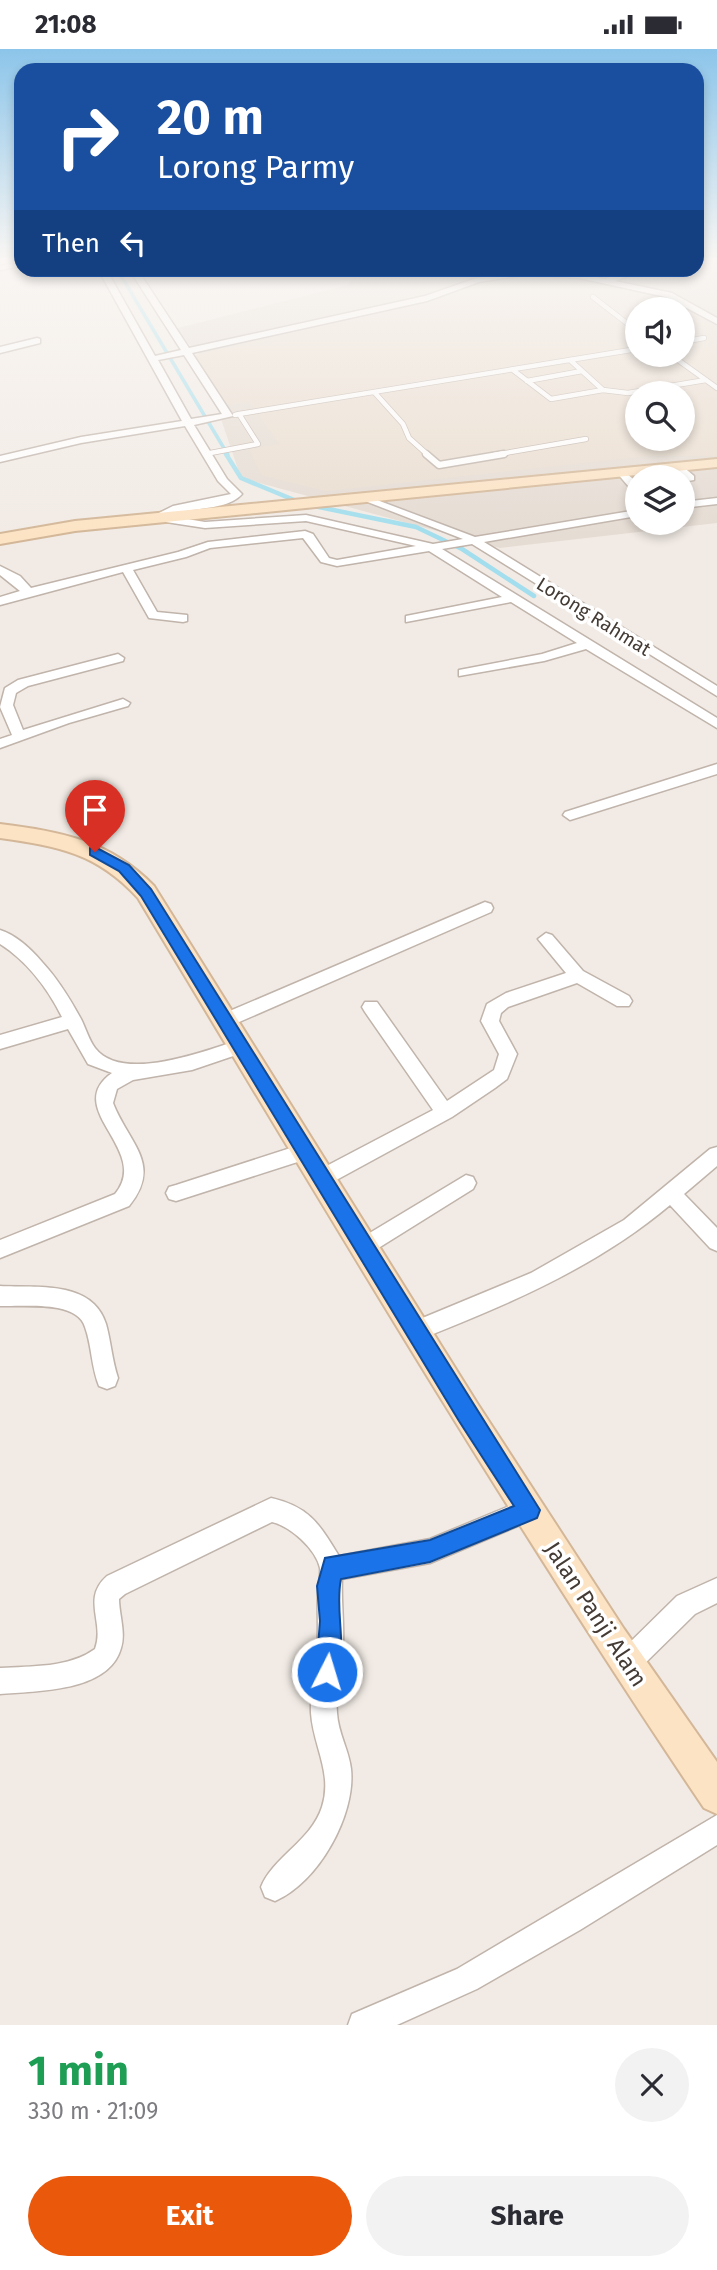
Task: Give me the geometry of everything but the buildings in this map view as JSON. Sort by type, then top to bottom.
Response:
[{"type":"street","points":[[148,352],[205,454],[237,496],[177,508],[157,518]]},
{"type":"street","points":[[152,359],[188,352]]},
{"type":"street","points":[[0,459],[80,440],[228,416],[189,352]]},
{"type":"street","points":[[695,469],[717,463]]},
{"type":"street","points":[[0,539],[63,527],[622,473],[625,477]]},
{"type":"street","name":"Lorong Rahmat","points":[[365,499],[395,512],[437,523],[470,540],[717,692]]},
{"type":"street","points":[[695,504],[717,501]]},
{"type":"street","points":[[0,601],[182,555],[208,545],[284,535],[309,536],[324,560],[332,563],[625,515]]},
{"type":"street","points":[[157,518],[205,525],[274,519],[328,520],[431,545],[717,724]]},
{"type":"street","points":[[274,519],[284,535]]},
{"type":"street","points":[[205,525],[208,545]]},
{"type":"street","points":[[126,568],[153,615],[183,618]]},
{"type":"street","points":[[0,570],[16,579],[28,592]]},
{"type":"street","points":[[410,619],[513,598]]},
{"type":"street","points":[[464,673],[544,657],[587,644]]},
{"type":"street","points":[[19,736],[6,705],[5,691],[23,683],[118,658]]},
{"type":"street","points":[[0,744],[123,703]]},
{"type":"street","points":[[570,815],[717,769]]},
{"type":"street","name":"Jalan Panji Alam","points":[[0,831],[74,844],[109,858],[124,868],[146,892],[415,1331],[627,1663],[717,1795]]},
{"type":"street","points":[[224,1021],[485,908]]},
{"type":"street","points":[[0,936],[22,952],[51,983],[92,1058],[135,1071],[183,1066],[242,1046]]},
{"type":"street","points":[[545,939],[577,975],[623,1001]]},
{"type":"street","points":[[322,1178],[445,1112],[501,1074],[508,1053],[491,1021],[493,1009],[508,1000],[563,983],[577,975]]},
{"type":"street","points":[[371,1007],[445,1112]]},
{"type":"street","points":[[0,1042],[73,1021]]},
{"type":"street","points":[[0,1249],[129,1195],[135,1178],[132,1156],[108,1111],[104,1097],[112,1084],[135,1071]]},
{"type":"street","points":[[176,1193],[306,1151]]},
{"type":"street","points":[[415,1331],[537,1280],[631,1226],[717,1155]]},
{"type":"street","points":[[365,1246],[466,1183]]},
{"type":"street","points":[[671,1193],[717,1242]]},
{"type":"street","points":[[0,1296],[50,1299],[83,1306],[91,1313],[95,1324],[107,1378]]},
{"type":"street","points":[[0,1681],[86,1670],[100,1664],[109,1650],[107,1593],[116,1585],[271,1510],[291,1513],[303,1522],[332,1566],[338,1568],[430,1551],[529,1510]]},
{"type":"street","points":[[275,1887],[320,1841],[332,1815],[339,1789],[338,1769],[325,1726],[323,1709],[331,1621],[328,1586],[332,1566]]},
{"type":"street","points":[[627,1663],[686,1605],[717,1590]]},
{"type":"street","points":[[363,2025],[467,1979],[570,1920],[717,1829]]},
{"type":"lane","points":[[228,416],[619,352]]},
{"type":"lane","points":[[570,361],[603,390]]},
{"type":"lane","points":[[688,367],[717,389]]},
{"type":"lane","points":[[513,370],[553,400],[603,390],[628,393],[706,380]]},
{"type":"lane","points":[[527,381],[582,371]]},
{"type":"lane","points":[[375,393],[403,424],[409,438],[439,465],[586,439]]},
{"type":"lane","points":[[205,454],[257,444],[239,414]]},
{"type":"shaded area","points":[[197,352],[625,352],[625,367],[695,367],[695,352],[717,352],[717,523],[695,526],[695,465],[625,465],[625,534],[500,548],[241,478]]},
{"type":"shaded area","points":[[207,352],[625,352],[625,367],[695,367],[695,352],[716,352],[717,456],[649,456],[326,491],[261,475],[249,449],[279,444],[250,402],[223,405],[195,355]]},
{"type":"waterway","points":[[167,352],[228,455]]},
{"type":"waterway","points":[[226,454],[241,478],[299,502]]},
{"type":"waterway","points":[[309,505],[416,527],[462,549],[534,596]]},
{"type":"route","points":[[95,852],[124,868],[146,892],[466,1414],[529,1510],[430,1551],[338,1568],[332,1566],[328,1586],[331,1621],[327,1672]]}]
